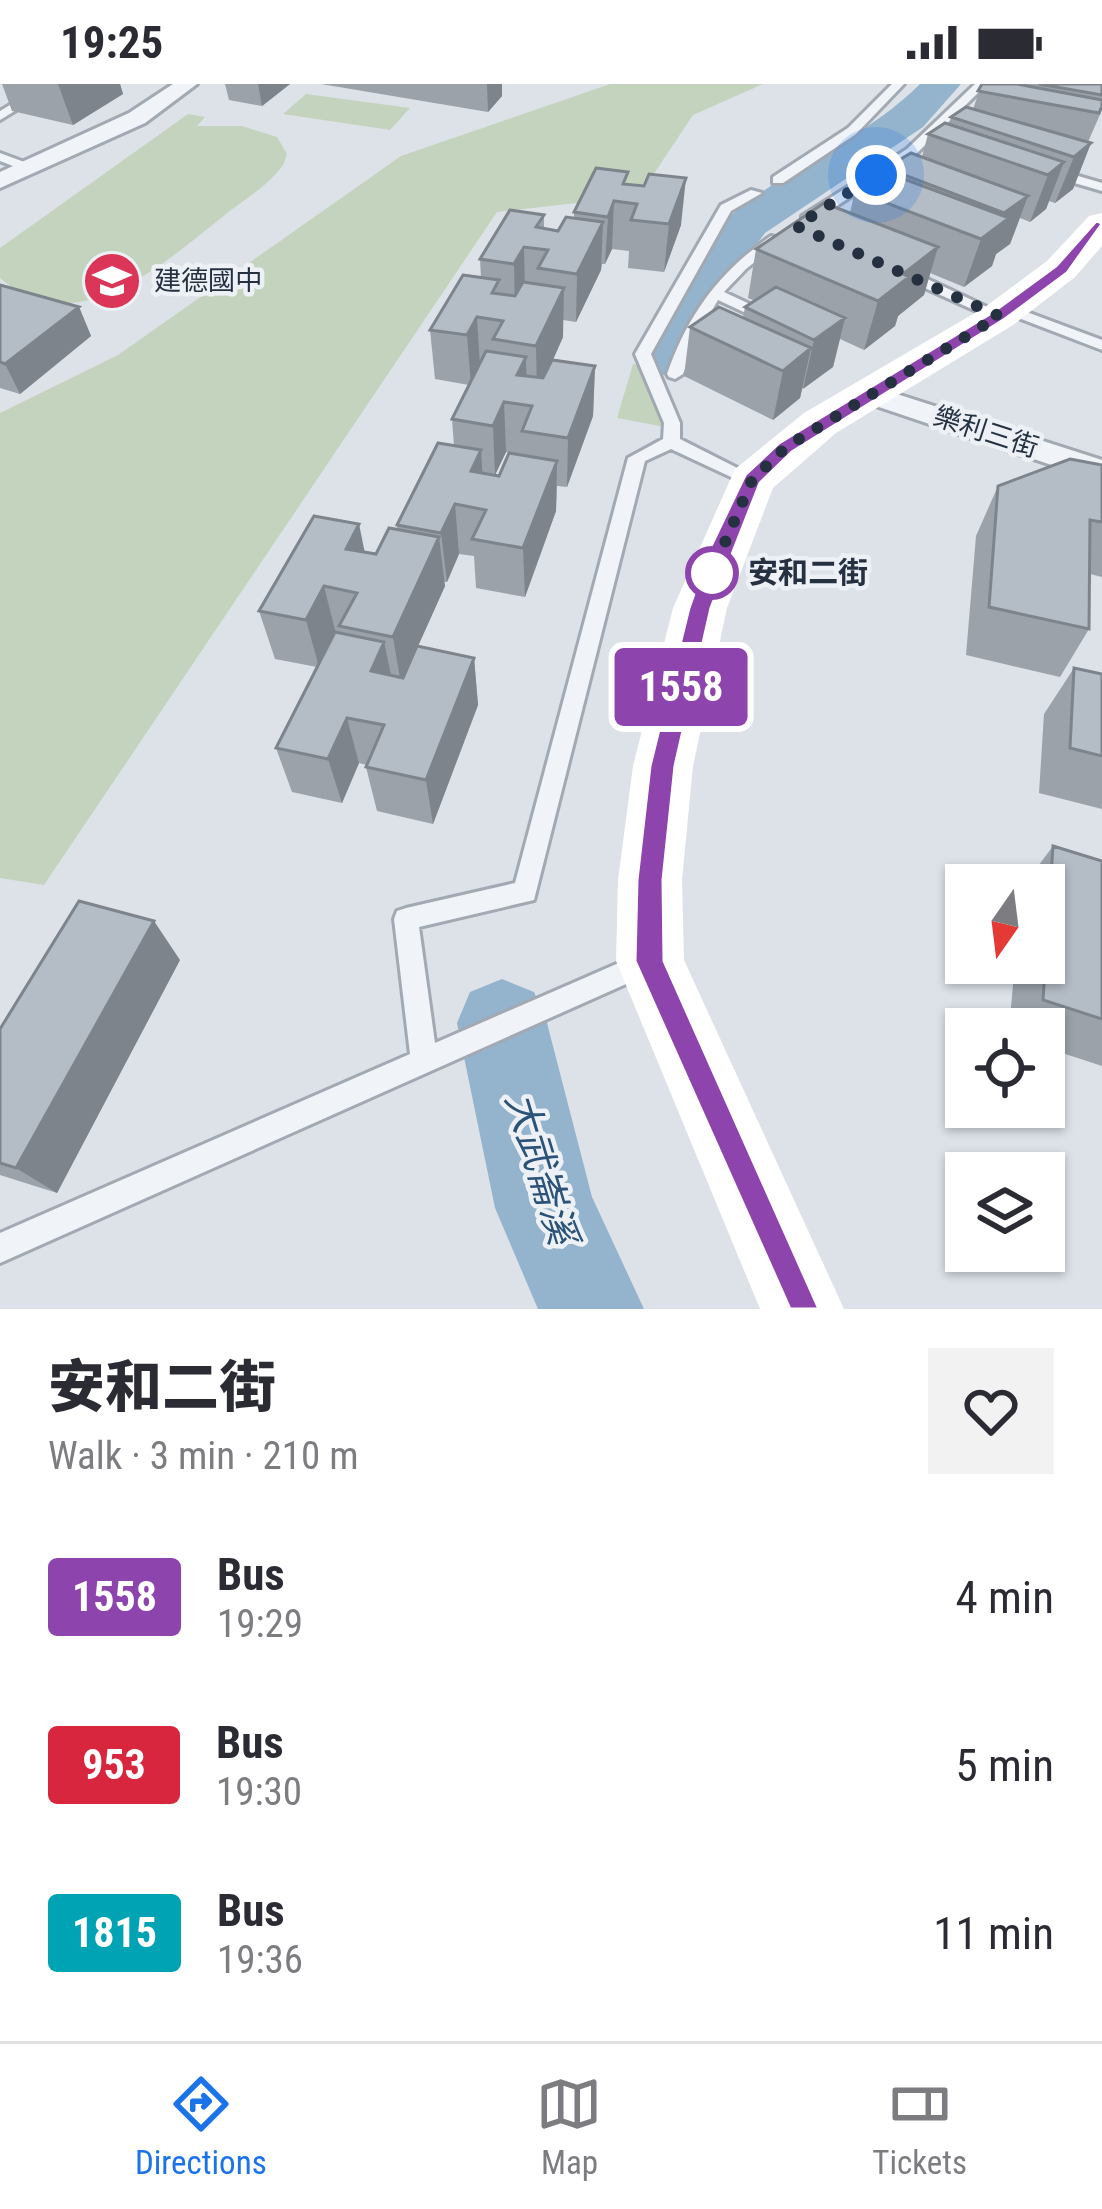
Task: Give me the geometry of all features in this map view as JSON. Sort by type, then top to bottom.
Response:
[{"type":"street","points":[[0,181],[137,118],[187,84]]},
{"type":"street","points":[[802,1309],[627,971],[650,880],[663,766],[700,608],[721,546],[752,480],[786,447],[1003,312],[1096,243]]},
{"type":"street","name":"樂利三街","points":[[869,394],[1102,471]]},
{"type":"lane","points":[[0,116],[53,84]]},
{"type":"lane","points":[[778,180],[853,131],[898,84]]},
{"type":"lane","points":[[675,374],[714,293],[737,264],[876,175],[930,134],[977,89],[994,98]]},
{"type":"lane","points":[[930,134],[952,141]]},
{"type":"lane","points":[[0,157],[31,169]]},
{"type":"lane","points":[[1042,170],[1102,188]]},
{"type":"lane","points":[[876,175],[897,183]]},
{"type":"lane","points":[[670,442],[672,423],[643,354],[726,208],[755,193]]},
{"type":"lane","points":[[796,226],[817,235]]},
{"type":"lane","points":[[878,262],[1102,345]]},
{"type":"lane","points":[[714,293],[777,322]]},
{"type":"lane","points":[[670,442],[752,480]]},
{"type":"lane","points":[[424,1063],[406,919],[524,892],[638,458],[670,442]]},
{"type":"lane","points":[[0,1248],[627,971]]},
{"type":"green space","points":[[610,84],[763,84],[693,115],[639,196],[497,212],[44,885],[0,878],[0,413],[118,355],[401,156]]},
{"type":"green space","points":[[306,94],[410,108],[390,130],[283,114]]},
{"type":"green space","points":[[188,114],[205,117],[197,126],[242,126],[277,137],[287,154],[284,163],[264,186],[172,256],[116,290],[58,303],[29,296],[0,278],[0,248]]},
{"type":"green space","points":[[633,364],[647,366],[665,427],[617,418]]},
{"type":"building","points":[[982,84],[1017,84],[1102,100],[1102,106],[1099,113],[978,91]]},
{"type":"building","points":[[1039,84],[1102,84],[1102,95]]},
{"type":"building","points":[[966,107],[1091,143],[1074,157],[951,117]]},
{"type":"building","points":[[945,123],[1064,162],[1048,175],[928,134]]},
{"type":"building","points":[[911,153],[1028,196],[1004,213],[886,168]]},
{"type":"building","points":[[596,168],[628,172],[623,184],[644,186],[649,174],[686,178],[669,224],[631,220],[637,204],[614,201],[608,217],[574,212]]},
{"type":"building","points":[[885,172],[1009,218],[981,239],[855,191]]},
{"type":"building","points":[[824,203],[938,247],[878,301],[756,249]]},
{"type":"building","points":[[510,210],[544,215],[536,227],[558,231],[566,217],[603,222],[577,274],[538,268],[548,250],[524,247],[514,264],[480,259]]},
{"type":"building","points":[[463,275],[499,280],[492,293],[515,296],[523,282],[564,288],[536,346],[493,339],[503,321],[477,317],[467,335],[430,330]]},
{"type":"building","points":[[0,285],[79,307],[5,364],[0,362]]},
{"type":"building","points":[[776,287],[845,318],[814,340],[745,307]]},
{"type":"building","points":[[719,307],[811,348],[783,371],[690,327]]},
{"type":"building","points":[[486,351],[526,357],[517,375],[543,378],[552,360],[595,366],[568,438],[522,431],[532,406],[504,402],[493,426],[452,419]]},
{"type":"building","points":[[438,443],[481,450],[471,471],[499,476],[509,453],[557,461],[523,548],[472,539],[486,510],[455,504],[441,533],[397,525]]},
{"type":"building","points":[[1070,459],[1102,465],[1102,522],[1090,520],[1089,629],[989,607],[998,486]]},
{"type":"building","points":[[314,516],[359,524],[346,549],[376,554],[389,528],[439,537],[393,637],[339,626],[357,593],[324,586],[306,620],[259,611]]},
{"type":"building","points":[[335,632],[384,642],[371,671],[403,678],[417,646],[474,658],[426,780],[366,767],[384,725],[347,718],[328,759],[276,748]]},
{"type":"building","points":[[1074,668],[1102,674],[1102,756],[1070,748]]},
{"type":"building","points":[[1053,846],[1102,861],[1102,1019],[1043,1000],[1044,984],[1065,984],[1065,864],[1052,864]]},
{"type":"building","points":[[79,901],[154,921],[16,1168],[0,1163],[0,1029]]},
{"type":"waterway","name":"大武崙溪","points":[[663,359],[697,290],[749,223],[909,118],[942,84]]},
{"type":"waterway","name":"大武崙溪","points":[[502,1023],[545,1208],[591,1309]]},
{"type":"bus line","name":"1558","points":[[802,1309],[739,1174],[650,961],[650,880],[663,766],[700,608],[721,546],[752,480],[786,447],[999,316],[1083,250],[1102,224]]},
{"type":"place","name":"建德國中","points":[[112,281]]},
{"type":"place","name":"安和二街","points":[[712,573]]},
{"type":"route","points":[[712,573],[710,577],[752,480],[786,447],[999,316],[796,226],[876,175]]}]
